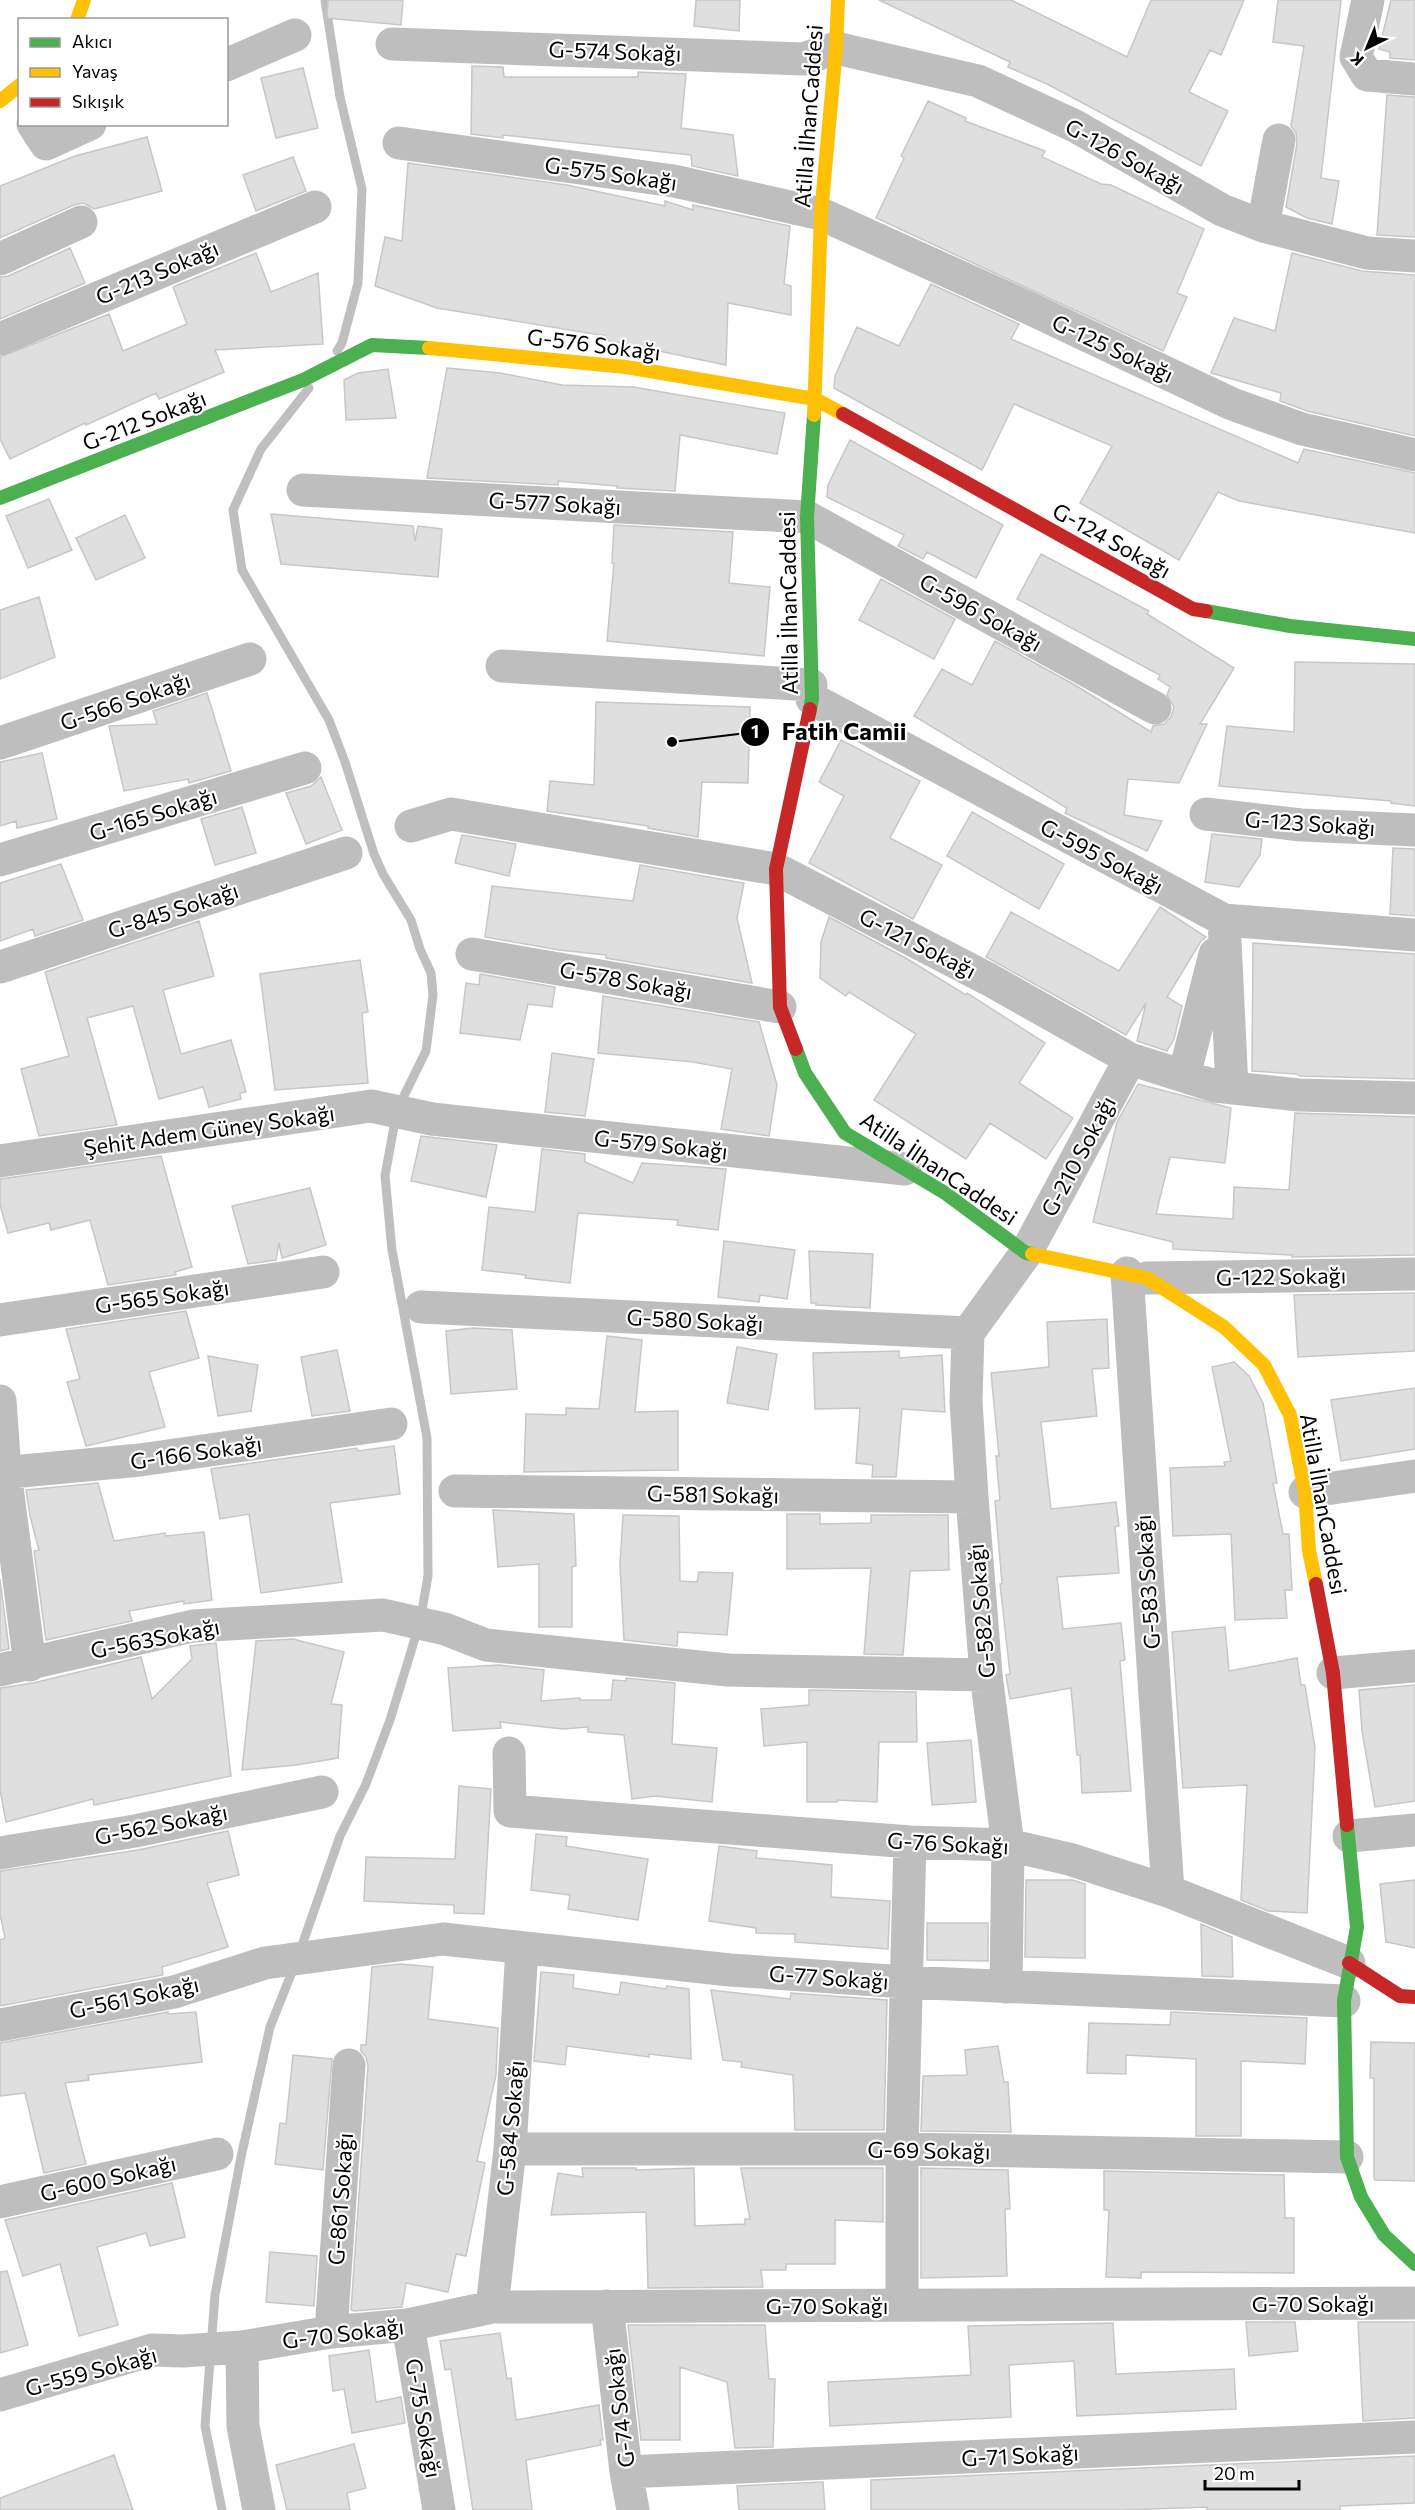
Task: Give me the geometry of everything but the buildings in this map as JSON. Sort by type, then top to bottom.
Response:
[{"type":"main road","points":[[78,18],[84,0]]},
{"type":"main road","name":"Atilla İlhanCaddesi","points":[[838,0],[836,48],[821,214],[815,399],[807,517],[812,692],[776,869],[780,1007],[805,1073],[845,1133],[945,1193],[1026,1253],[1137,1275],[1224,1327],[1264,1365],[1290,1415],[1305,1492],[1309,1551],[1333,1673],[1357,1927],[1344,2001],[1347,2157],[1360,2197],[1384,2235],[1415,2264]]},
{"type":"main road","name":"G-576 Sokağı","points":[[366,347],[372,345],[464,350],[626,367],[815,399]]},
{"type":"main road","name":"G-212 Sokağı","points":[[0,498],[303,380],[366,347]]},
{"type":"main road","name":"G-124 Sokağı","points":[[815,399],[1193,609],[1290,626],[1415,639]]},
{"type":"main road","name":"G-76 Sokağı","points":[[1349,1963],[1400,1996],[1415,1997]]},
{"type":"street","points":[[1368,0],[1356,57],[1367,75],[1415,79]]},
{"type":"street","points":[[228,64],[295,35]]},
{"type":"street","name":"G-574 Sokağı","points":[[392,44],[804,59],[836,48]]},
{"type":"street","name":"G-126 Sokağı","points":[[836,48],[978,81],[1075,126],[1222,210],[1263,226],[1367,253],[1415,256]]},
{"type":"street","points":[[34,126],[46,144],[86,126]]},
{"type":"street","points":[[1263,226],[1279,140]]},
{"type":"street","name":"G-575 Sokağı","points":[[399,143],[674,181],[821,214]]},
{"type":"street","name":"G-213 Sokağı","points":[[0,339],[315,207]]},
{"type":"street","name":"G-125 Sokağı","points":[[821,214],[1031,309],[1232,404],[1302,429],[1415,455]]},
{"type":"street","points":[[0,259],[81,222]]},
{"type":"street","name":"G-577 Sokağı","points":[[303,490],[807,517]]},
{"type":"street","name":"G-596 Sokağı","points":[[807,517],[1155,708]]},
{"type":"street","name":"G-566 Sokağı","points":[[0,742],[250,659]]},
{"type":"street","points":[[502,666],[812,692]]},
{"type":"street","name":"G-595 Sokağı","points":[[812,692],[1224,920],[1415,935]]},
{"type":"street","name":"G-165 Sokağı","points":[[0,860],[305,768]]},
{"type":"street","name":"G-121 Sokağı","points":[[411,826],[451,814],[776,869],[990,980],[1130,1059],[1215,1086],[1299,1095],[1415,1098]]},
{"type":"street","name":"G-123 Sokağı","points":[[1206,814],[1301,825],[1415,830]]},
{"type":"street","name":"G-845 Sokağı","points":[[0,967],[346,853]]},
{"type":"street","points":[[1184,1076],[1224,920]]},
{"type":"street","points":[[1224,920],[1232,1088]]},
{"type":"street","name":"G-578 Sokağı","points":[[472,954],[780,1007]]},
{"type":"street","name":"G-210 Sokağı","points":[[1026,1253],[1130,1059]]},
{"type":"street","name":"Şehit Adem Güney Sokağı","points":[[0,1161],[348,1109],[376,1107],[418,1116]]},
{"type":"street","name":"G-579 Sokağı","points":[[418,1116],[509,1129],[905,1169]]},
{"type":"street","points":[[968,1333],[1026,1253]]},
{"type":"street","name":"G-565 Sokağı","points":[[0,1320],[323,1272]]},
{"type":"street","name":"G-122 Sokağı","points":[[1137,1275],[1415,1274]]},
{"type":"street","name":"G-583 Sokağı","points":[[1137,1275],[1168,1891]]},
{"type":"street","name":"G-580 Sokağı","points":[[421,1307],[968,1333]]},
{"type":"street","name":"G-582 Sokağı","points":[[968,1333],[966,1401],[972,1497],[986,1675],[1008,1845],[1006,1987]]},
{"type":"street","points":[[0,1401],[15,1668]]},
{"type":"street","name":"G-166 Sokağı","points":[[3,1472],[140,1460],[392,1424]]},
{"type":"street","points":[[1305,1492],[1415,1476]]},
{"type":"street","name":"G-581 Sokağı","points":[[455,1491],[972,1497]]},
{"type":"street","name":"G-563Sokağı","points":[[15,1668],[193,1626],[383,1615],[445,1629],[486,1646],[728,1670],[986,1675]]},
{"type":"street","points":[[1333,1673],[1415,1666]]},
{"type":"street","name":"G-76 Sokağı","points":[[509,1753],[510,1811],[910,1842],[1008,1845],[1069,1859],[1168,1891],[1349,1963]]},
{"type":"street","name":"G-562 Sokağı","points":[[0,1853],[153,1827],[322,1792]]},
{"type":"street","points":[[1349,1836],[1415,1830]]},
{"type":"street","points":[[902,2304],[902,2149],[910,1842]]},
{"type":"street","name":"G-77 Sokağı","points":[[316,1956],[443,1939],[730,1970],[905,1982],[1344,2001]]},
{"type":"street","name":"G-584 Sokağı","points":[[492,2307],[510,2149],[522,1948]]},
{"type":"street","name":"G-561 Sokağı","points":[[0,2025],[174,1992],[265,1963],[316,1956]]},
{"type":"street","name":"G-861 Sokağı","points":[[331,2332],[349,2065]]},
{"type":"street","name":"G-69 Sokağı","points":[[510,2149],[902,2149],[1347,2157]]},
{"type":"street","name":"G-600 Sokağı","points":[[0,2202],[217,2154]]},
{"type":"street","name":"G-70 Sokağı","points":[[183,2351],[242,2347],[331,2332],[408,2325],[492,2307],[1415,2303]]},
{"type":"street","name":"G-74 Sokağı","points":[[607,2306],[626,2472],[633,2510]]},
{"type":"street","name":"G-75 Sokağı","points":[[408,2325],[439,2510]]},
{"type":"street","points":[[242,2347],[243,2426],[259,2510]]},
{"type":"street","name":"G-559 Sokağı","points":[[0,2395],[152,2350],[183,2351]]},
{"type":"street","name":"G-71 Sokağı","points":[[626,2472],[1415,2437]]},
{"type":"waterway","points":[[325,0],[340,97],[362,189],[358,283],[342,343],[337,351]]},
{"type":"waterway","points":[[300,1951],[340,1836],[366,1784],[390,1720],[420,1622],[428,1576],[427,1438],[392,1250],[385,1176],[397,1110],[426,1051],[433,995],[431,973],[420,949],[411,920],[383,874],[374,854],[329,720],[242,570],[233,510],[261,449],[309,388]]},
{"type":"waterway","points":[[222,2510],[205,2426],[215,2295],[241,2157],[270,2027],[294,1967]]},
{"type":"traffic: fast","points":[[0,498],[303,380],[372,345],[429,348]]},
{"type":"traffic: fast","points":[[810,709],[812,699],[807,517],[814,415]]},
{"type":"traffic: fast","points":[[1206,611],[1290,626],[1415,639]]},
{"type":"traffic: fast","points":[[796,1049],[805,1073],[845,1133],[945,1193],[1026,1253],[1032,1254]]},
{"type":"traffic: fast","points":[[1347,1825],[1357,1927],[1344,2001],[1347,2157],[1361,2197],[1384,2235],[1415,2264]]},
{"type":"traffic: slow","points":[[78,18],[84,0]]},
{"type":"traffic: slow","points":[[814,415],[821,214],[836,48],[838,0]]},
{"type":"traffic: slow","points":[[0,101],[18,87]]},
{"type":"traffic: slow","points":[[429,348],[626,367],[815,399],[843,414]]},
{"type":"traffic: slow","points":[[1032,1254],[1147,1278],[1224,1327],[1264,1365],[1290,1415],[1305,1492],[1309,1551],[1316,1584]]},
{"type":"traffic: jam","points":[[843,414],[1193,609],[1206,611]]},
{"type":"traffic: jam","points":[[796,1049],[780,1007],[776,869],[810,709]]},
{"type":"traffic: jam","points":[[1316,1584],[1333,1673],[1347,1825]]},
{"type":"traffic: jam","points":[[1349,1963],[1400,1996],[1415,1997]]},
{"type":"place","name":"Fatih Camii","points":[[672,742]]}]
